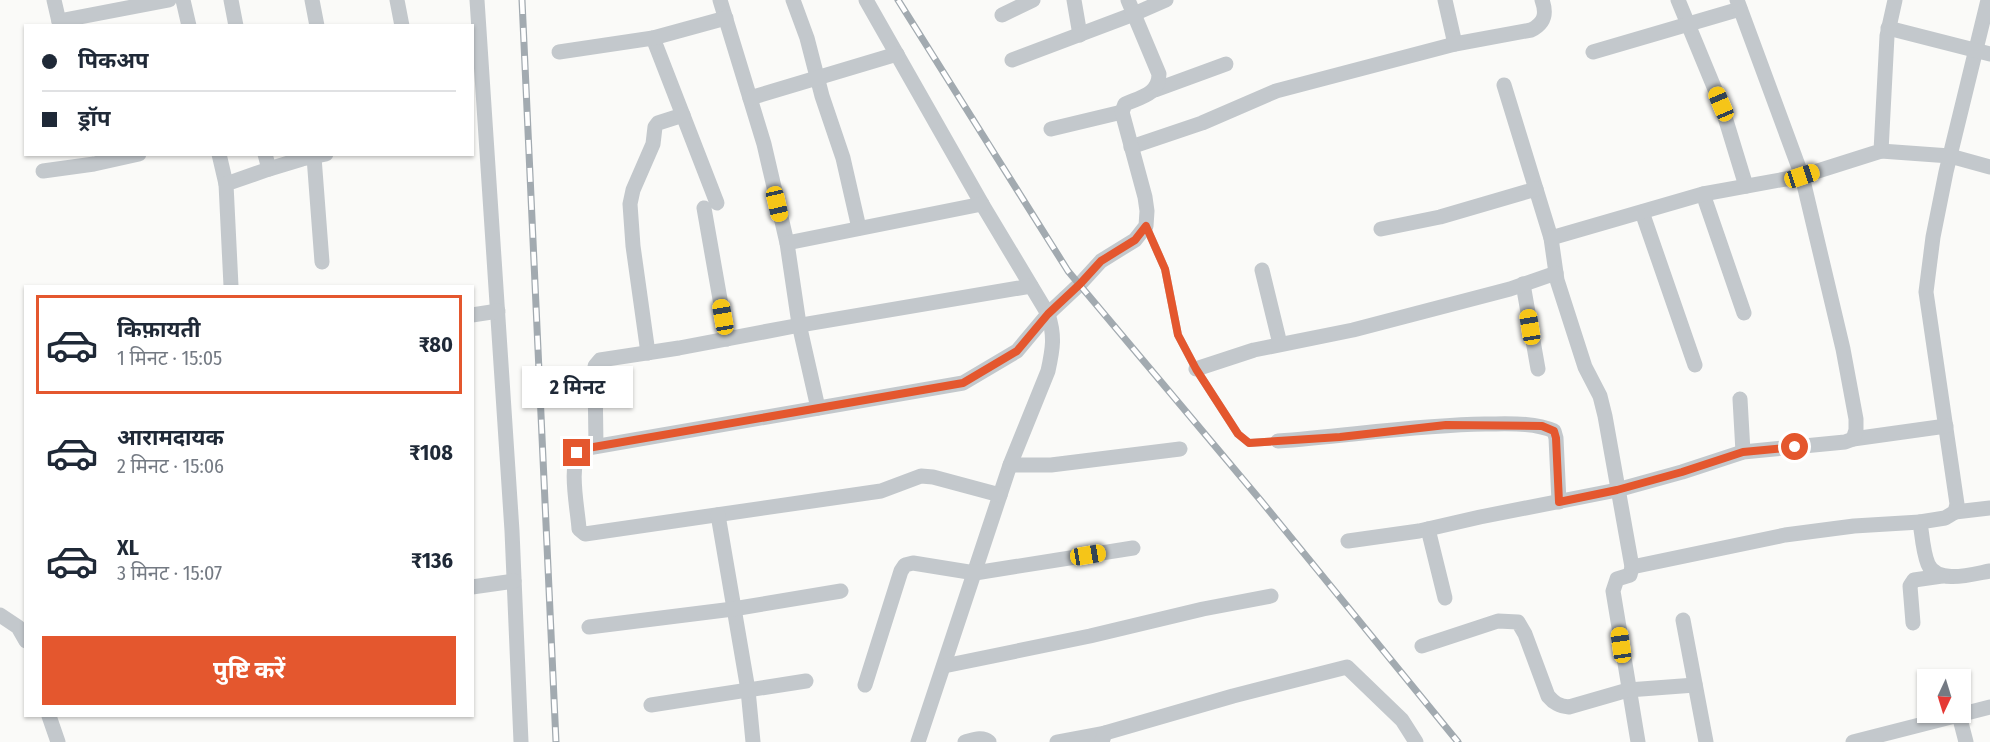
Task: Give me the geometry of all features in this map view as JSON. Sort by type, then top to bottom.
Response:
[{"type":"street","points":[[54,0],[59,23],[107,6],[169,0]]},
{"type":"street","points":[[183,0],[189,24]]},
{"type":"street","points":[[231,0],[236,24]]},
{"type":"street","points":[[312,0],[317,24]]},
{"type":"street","points":[[397,0],[402,24]]},
{"type":"street","points":[[477,0],[478,126],[498,311],[521,742]]},
{"type":"street","points":[[720,0],[764,144],[787,243],[800,325],[818,408]]},
{"type":"street","points":[[793,0],[807,38],[843,158],[859,228]]},
{"type":"street","points":[[866,0],[981,204],[1048,314],[1054,339],[1048,371],[1000,495],[918,742]]},
{"type":"street","points":[[1002,15],[1033,0]]},
{"type":"street","points":[[1074,0],[1080,35]]},
{"type":"street","points":[[1012,60],[1080,35],[1131,7],[1166,0]]},
{"type":"street","points":[[1445,0],[1455,44]]},
{"type":"street","points":[[1131,147],[1202,123],[1276,91],[1455,44],[1532,30],[1539,26],[1545,18],[1542,0]]},
{"type":"street","points":[[1678,0],[1721,104],[1746,186]]},
{"type":"street","points":[[1881,151],[1888,28],[1895,0]]},
{"type":"street","points":[[1955,512],[1957,504],[1926,292],[1950,156],[1983,52],[1988,0]]},
{"type":"street","points":[[1593,52],[1688,26],[1739,5],[1802,176],[1845,360],[1856,419],[1856,430],[1852,439]]},
{"type":"street","points":[[1131,7],[1159,74],[1159,82],[1155,90]]},
{"type":"street","points":[[559,52],[654,38],[726,18]]},
{"type":"street","points":[[1888,28],[1983,52]]},
{"type":"street","points":[[654,38],[683,115],[711,206],[727,339]]},
{"type":"street","points":[[750,98],[897,54]]},
{"type":"street","points":[[1000,495],[933,477],[921,476],[881,491],[585,534],[580,532],[575,458],[582,449],[596,446],[963,383],[1017,351],[1048,314],[1101,261],[1135,240],[1146,226],[1145,198],[1122,112],[1125,104],[1155,90],[1226,64]]},
{"type":"street","points":[[1504,85],[1551,238],[1556,273],[1585,367],[1600,396],[1632,567],[1630,575],[1617,579],[1613,591],[1638,742]]},
{"type":"street","points":[[1050,129],[1122,112]]},
{"type":"street","points":[[648,353],[633,246],[630,204],[633,190],[653,144],[655,127],[658,123],[683,115]]},
{"type":"street","points":[[1551,238],[1703,194],[1802,176],[1881,151],[1950,156],[1990,167]]},
{"type":"street","points":[[43,171],[93,159],[121,156]]},
{"type":"street","points":[[219,156],[226,184],[231,285]]},
{"type":"street","points":[[226,184],[267,162],[320,156],[322,262]]},
{"type":"street","points":[[1381,229],[1440,217],[1536,189]]},
{"type":"street","points":[[1703,194],[1744,313]]},
{"type":"street","points":[[787,243],[981,204]]},
{"type":"street","points":[[1642,212],[1695,364]]},
{"type":"street","points":[[1262,270],[1280,344]]},
{"type":"street","points":[[1196,369],[1280,344],[1353,330],[1556,273]]},
{"type":"street","points":[[1523,284],[1538,369]]},
{"type":"street","points":[[596,446],[595,366],[600,360],[1031,286]]},
{"type":"street","points":[[474,315],[498,311]]},
{"type":"street","points":[[1740,399],[1743,452]]},
{"type":"street","points":[[1278,441],[1446,425],[1542,426],[1554,431],[1556,438],[1559,502]]},
{"type":"street","points":[[1348,541],[1428,529],[1617,490],[1743,452],[1838,442],[1946,426]]},
{"type":"street","points":[[1011,465],[1051,465],[1180,449]]},
{"type":"street","points":[[1632,567],[1785,535],[1854,526],[1920,522],[1946,518],[1955,512],[1990,508]]},
{"type":"street","points":[[718,515],[748,690],[753,742]]},
{"type":"street","points":[[1920,522],[1928,565],[1942,576]]},
{"type":"street","points":[[1428,529],[1445,598]]},
{"type":"street","points":[[865,685],[901,572],[906,565],[913,563],[975,573],[1133,548]]},
{"type":"street","points":[[1913,623],[1910,586],[1914,580],[1990,571]]},
{"type":"street","points":[[474,587],[514,581]]},
{"type":"street","points":[[589,627],[733,609],[841,591]]},
{"type":"street","points":[[944,666],[1271,596]]},
{"type":"street","points":[[0,615],[18,627],[24,638]]},
{"type":"street","points":[[1683,620],[1706,742]]},
{"type":"street","points":[[1422,646],[1498,621],[1518,622],[1525,634],[1548,696],[1554,703],[1569,706],[1628,690],[1695,685]]},
{"type":"street","points":[[1057,742],[1104,737],[1233,696],[1347,668],[1402,720],[1416,742]]},
{"type":"street","points":[[651,705],[806,681]]},
{"type":"street","points":[[1971,712],[1990,707]]},
{"type":"street","points":[[49,717],[58,742]]},
{"type":"street","points":[[1852,742],[1878,739],[1932,723]]},
{"type":"street","points":[[1961,723],[1966,742]]},
{"type":"street","points":[[965,742],[985,739],[989,742]]},
{"type":"lane","points":[[1146,226],[1165,269],[1178,335],[1196,369],[1238,434],[1249,443],[1278,441]]},
{"type":"railway","points":[[522,0],[556,742]]},
{"type":"railway","points":[[898,0],[1068,271],[1262,502],[1458,742]]},
{"type":"route","points":[[577,453],[582,449],[664,433],[963,383],[1017,351],[1048,314],[1101,261],[1135,240],[1146,226],[1165,269],[1178,335],[1196,369],[1238,434],[1249,443],[1340,437],[1446,425],[1542,426],[1554,431],[1556,438],[1559,502],[1617,490],[1743,452],[1795,447]]}]
